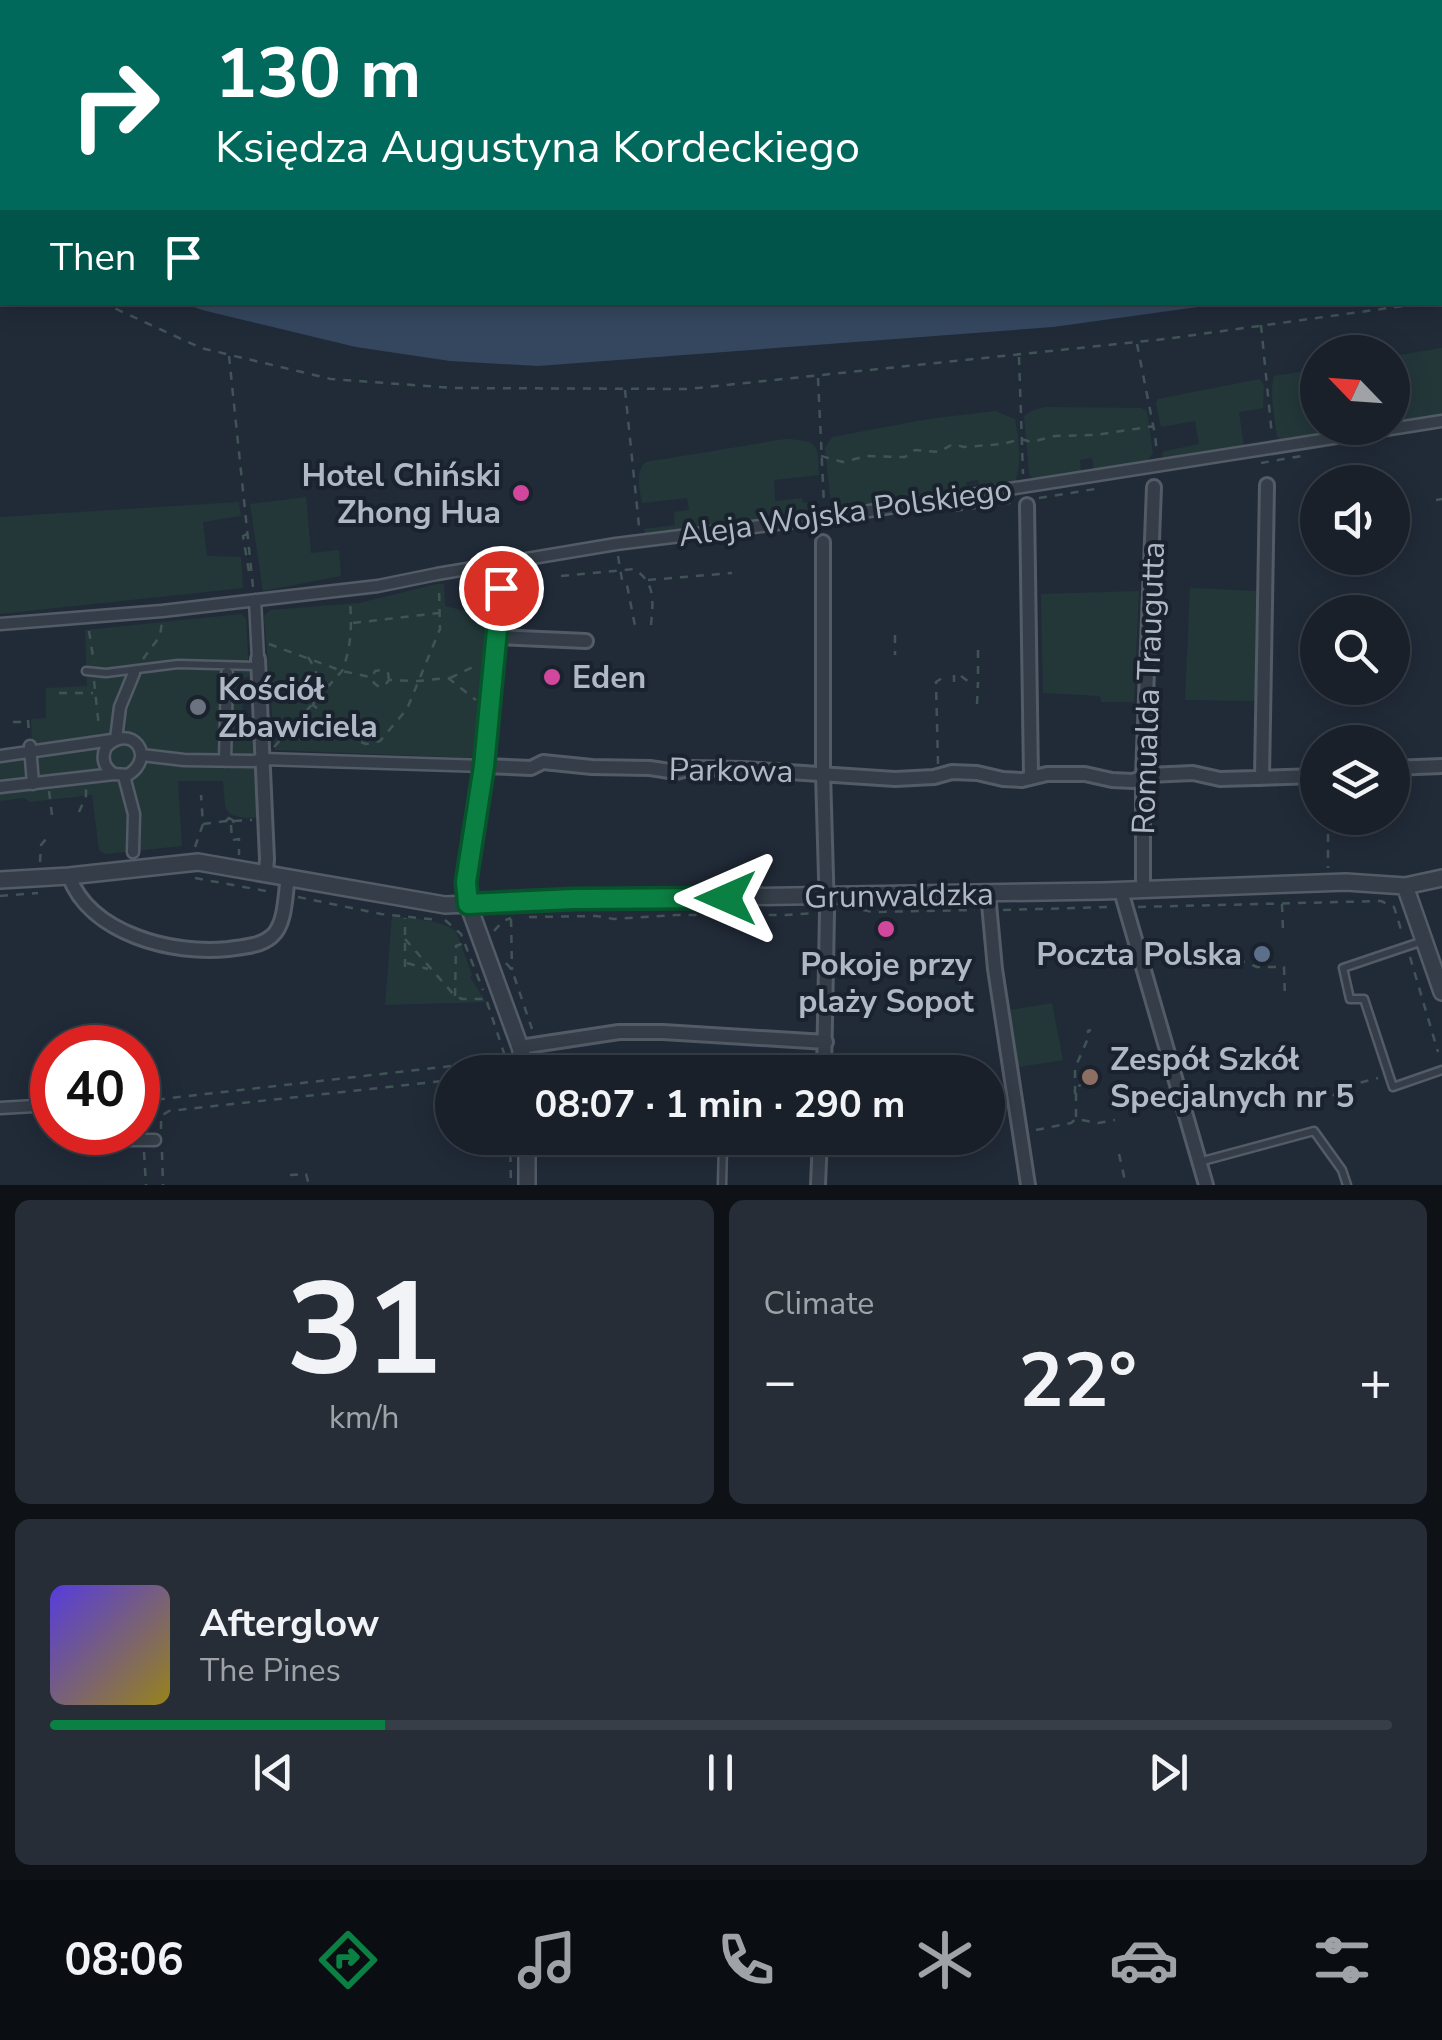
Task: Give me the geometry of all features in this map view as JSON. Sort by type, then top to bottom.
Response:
[{"type":"street","name":"Aleja Wojska Polskiego","points":[[0,624],[349,590],[640,541],[825,518],[1442,421]]},
{"type":"street","points":[[1262,778],[1267,486]]},
{"type":"street","name":"Romualda Traugutta","points":[[1143,890],[1143,776],[1154,487]]},
{"type":"street","points":[[1027,505],[1031,776]]},
{"type":"street","points":[[823,542],[825,1055]]},
{"type":"street","points":[[501,588],[484,766],[466,882],[468,904],[522,1055]]},
{"type":"street","points":[[252,600],[266,873]]},
{"type":"street","points":[[497,637],[586,641]]},
{"type":"street","points":[[133,852],[134,814],[119,775],[107,769],[103,756],[136,671]]},
{"type":"street","points":[[226,761],[227,673]]},
{"type":"street","points":[[99,729],[110,740]]},
{"type":"street","points":[[0,756],[110,740]]},
{"type":"street","name":"Parkowa","points":[[110,740],[133,741],[142,755],[184,760],[263,758],[531,768],[543,762],[676,772],[693,768],[894,779],[952,772],[1022,780],[1031,776],[1085,774],[1112,780],[1192,774],[1220,779],[1300,777]]},
{"type":"street","points":[[30,749],[33,784]]},
{"type":"street","points":[[0,787],[119,775],[136,771],[142,755]]},
{"type":"street","points":[[1410,767],[1442,766]]},
{"type":"street","name":"Grunwaldzka","points":[[0,880],[190,862],[433,904],[468,904],[1121,891],[1346,882],[1405,886],[1442,878]]},
{"type":"street","points":[[69,876],[80,899],[131,936],[195,950],[262,943],[275,934],[288,877]]},
{"type":"street","points":[[1405,886],[1442,992]]},
{"type":"street","points":[[1121,891],[1206,1185]]},
{"type":"street","points":[[988,894],[994,962],[1028,1185]]},
{"type":"street","points":[[520,1047],[619,1032],[826,1042]]},
{"type":"street","points":[[0,1108],[30,1106]]},
{"type":"street","points":[[526,1155],[526,1185]]},
{"type":"street","points":[[818,1185],[819,1155]]},
{"type":"lane","points":[[86,671],[106,673],[178,664],[258,662]]},
{"type":"lane","points":[[1424,940],[1343,968],[1350,999],[1364,998],[1393,1087],[1442,1070]]},
{"type":"lane","points":[[1199,1162],[1314,1131],[1342,1170],[1347,1185]]},
{"type":"lane","points":[[722,1155],[722,1185]]},
{"type":"path","points":[[107,305],[201,348],[332,379],[454,388],[688,390],[1019,356],[1409,305]]},
{"type":"path","points":[[1261,324],[1274,448]]},
{"type":"path","points":[[1136,342],[1158,465]]},
{"type":"path","points":[[228,354],[253,587]]},
{"type":"path","points":[[1019,356],[1024,476]]},
{"type":"path","points":[[818,377],[825,518]]},
{"type":"path","points":[[625,389],[640,541]]},
{"type":"path","points":[[821,456],[843,462],[867,456],[904,457],[915,450],[939,452],[953,444],[964,447],[1022,439],[1031,442],[1154,426]]},
{"type":"path","points":[[618,561],[627,585],[634,626]]},
{"type":"path","points":[[561,576],[634,569],[647,580],[653,596],[651,625]]},
{"type":"path","points":[[647,580],[732,573]]},
{"type":"path","points":[[313,706],[355,740],[372,744],[380,740],[407,709],[440,629],[440,588]]},
{"type":"path","points":[[263,758],[342,671],[348,657],[352,623],[349,590]]},
{"type":"path","points":[[136,671],[160,636],[162,611]]},
{"type":"path","points":[[352,623],[441,613]]},
{"type":"path","points":[[894,635],[895,655]]},
{"type":"path","points":[[257,640],[342,671],[372,677]]},
{"type":"path","points":[[978,644],[978,674]]},
{"type":"path","points":[[308,656],[318,678],[319,690],[313,706]]},
{"type":"path","points":[[389,680],[448,678],[496,656]]},
{"type":"path","points":[[382,670],[389,680],[386,686],[379,687],[372,677],[382,670]]},
{"type":"path","points":[[938,776],[936,682],[947,675]]},
{"type":"path","points":[[954,675],[954,682]]},
{"type":"path","points":[[961,676],[969,682]]},
{"type":"path","points":[[448,678],[490,714]]},
{"type":"path","points":[[977,704],[978,682]]},
{"type":"path","points":[[59,693],[94,693]]},
{"type":"path","points":[[937,717],[945,717]]},
{"type":"path","points":[[13,722],[28,721],[30,749]]},
{"type":"path","points":[[79,812],[86,796],[85,778]]},
{"type":"path","points":[[48,782],[52,814]]},
{"type":"path","points":[[195,848],[203,824],[202,795]]},
{"type":"path","points":[[203,824],[258,820]]},
{"type":"path","points":[[230,822],[232,840],[238,840],[240,854]]},
{"type":"path","points":[[1328,835],[1328,875]]},
{"type":"path","points":[[40,864],[46,839]]},
{"type":"path","points":[[191,878],[381,914],[445,920]]},
{"type":"path","points":[[0,896],[44,893]]},
{"type":"path","points":[[1282,903],[1283,931]]},
{"type":"path","points":[[1134,907],[1386,903],[1394,908],[1438,1052]]},
{"type":"path","points":[[528,917],[614,919],[803,913]]},
{"type":"path","points":[[405,916],[405,965],[433,970]]},
{"type":"path","points":[[494,932],[511,918],[512,970],[530,1026],[537,1033]]},
{"type":"path","points":[[405,939],[455,996],[486,999]]},
{"type":"path","points":[[455,996],[456,946],[464,943],[504,1055]]},
{"type":"path","points":[[504,960],[512,970]]},
{"type":"path","points":[[1237,962],[1284,967],[1285,999]]},
{"type":"path","points":[[1036,1130],[1071,1124],[1076,1118],[1075,1068],[1090,1030]]},
{"type":"path","points":[[160,1099],[435,1068]]},
{"type":"path","points":[[1333,1096],[1340,1088],[1390,1075]]},
{"type":"path","points":[[1075,1094],[1080,1084],[1105,1077]]},
{"type":"path","points":[[160,1121],[169,1111],[435,1082]]},
{"type":"path","points":[[1076,1118],[1098,1123],[1115,1120]]},
{"type":"path","points":[[162,1152],[163,1185]]},
{"type":"path","points":[[1119,1154],[1126,1185]]},
{"type":"path","points":[[146,1185],[151,1155]]},
{"type":"path","points":[[510,1155],[510,1185]]},
{"type":"path","points":[[290,1175],[306,1174],[310,1185]]},
{"type":"green space","points":[[1442,348],[1442,416],[1410,421],[1410,353]]},
{"type":"green space","points":[[1300,372],[1300,437],[1281,440],[1277,436],[1274,376]]},
{"type":"green space","points":[[1260,379],[1264,386],[1263,408],[1239,412],[1244,447],[1167,459],[1162,456],[1165,451],[1199,444],[1195,421],[1161,427],[1158,399]]},
{"type":"green space","points":[[1045,407],[1141,408],[1147,411],[1153,453],[1146,462],[1094,470],[1092,458],[1080,460],[1081,472],[1035,480],[1029,474],[1024,416]]},
{"type":"green space","points":[[995,411],[1015,419],[1019,459],[1015,483],[980,489],[978,480],[966,482],[967,490],[842,509],[831,504],[825,448],[832,437]]},
{"type":"green space","points":[[785,439],[814,445],[819,475],[774,480],[775,501],[819,501],[818,514],[645,533],[644,529],[675,525],[674,512],[689,510],[687,498],[642,503],[639,476],[646,462]]},
{"type":"green space","points":[[306,497],[311,553],[339,550],[341,576],[263,591],[250,504]]},
{"type":"green space","points":[[239,502],[241,516],[203,522],[207,556],[241,557],[243,588],[0,614],[0,517]]},
{"type":"green space","points":[[444,584],[445,606],[461,610],[484,606],[490,613],[476,752],[470,758],[275,750],[264,616],[270,610],[359,603]]},
{"type":"green space","points":[[1190,588],[1256,591],[1255,701],[1185,700]]},
{"type":"green space","points":[[1139,591],[1134,702],[1101,702],[1100,696],[1043,693],[1041,594]]},
{"type":"green space","points":[[241,614],[246,618],[249,676],[241,680],[244,729],[252,735],[257,818],[228,812],[223,781],[178,781],[182,846],[105,854],[99,850],[92,795],[0,801],[0,749],[32,745],[31,719],[46,718],[46,688],[87,686],[85,630]]},
{"type":"green space","points":[[392,916],[433,922],[456,931],[470,977],[486,1002],[385,1005]]},
{"type":"green space","points":[[1052,1003],[1063,1060],[1019,1067],[1010,1010]]},
{"type":"water","points":[[188,305],[1212,305],[1053,327],[538,366],[450,361],[356,347]]},
{"type":"place","name":"Hotel Chiński Zhong Hua","points":[[521,493]]},
{"type":"place","name":"Eden","points":[[552,677]]},
{"type":"place","name":"Kościół Zbawiciela","points":[[198,707]]},
{"type":"place","name":"Pokoje przy plaży Sopot","points":[[886,929]]},
{"type":"place","name":"Poczta Polska","points":[[1262,954]]},
{"type":"place","name":"Zespół Szkół Specjalnych nr 5","points":[[1090,1077]]},
{"type":"route","points":[[501,588],[484,766],[466,882],[468,904],[726,898]]}]
